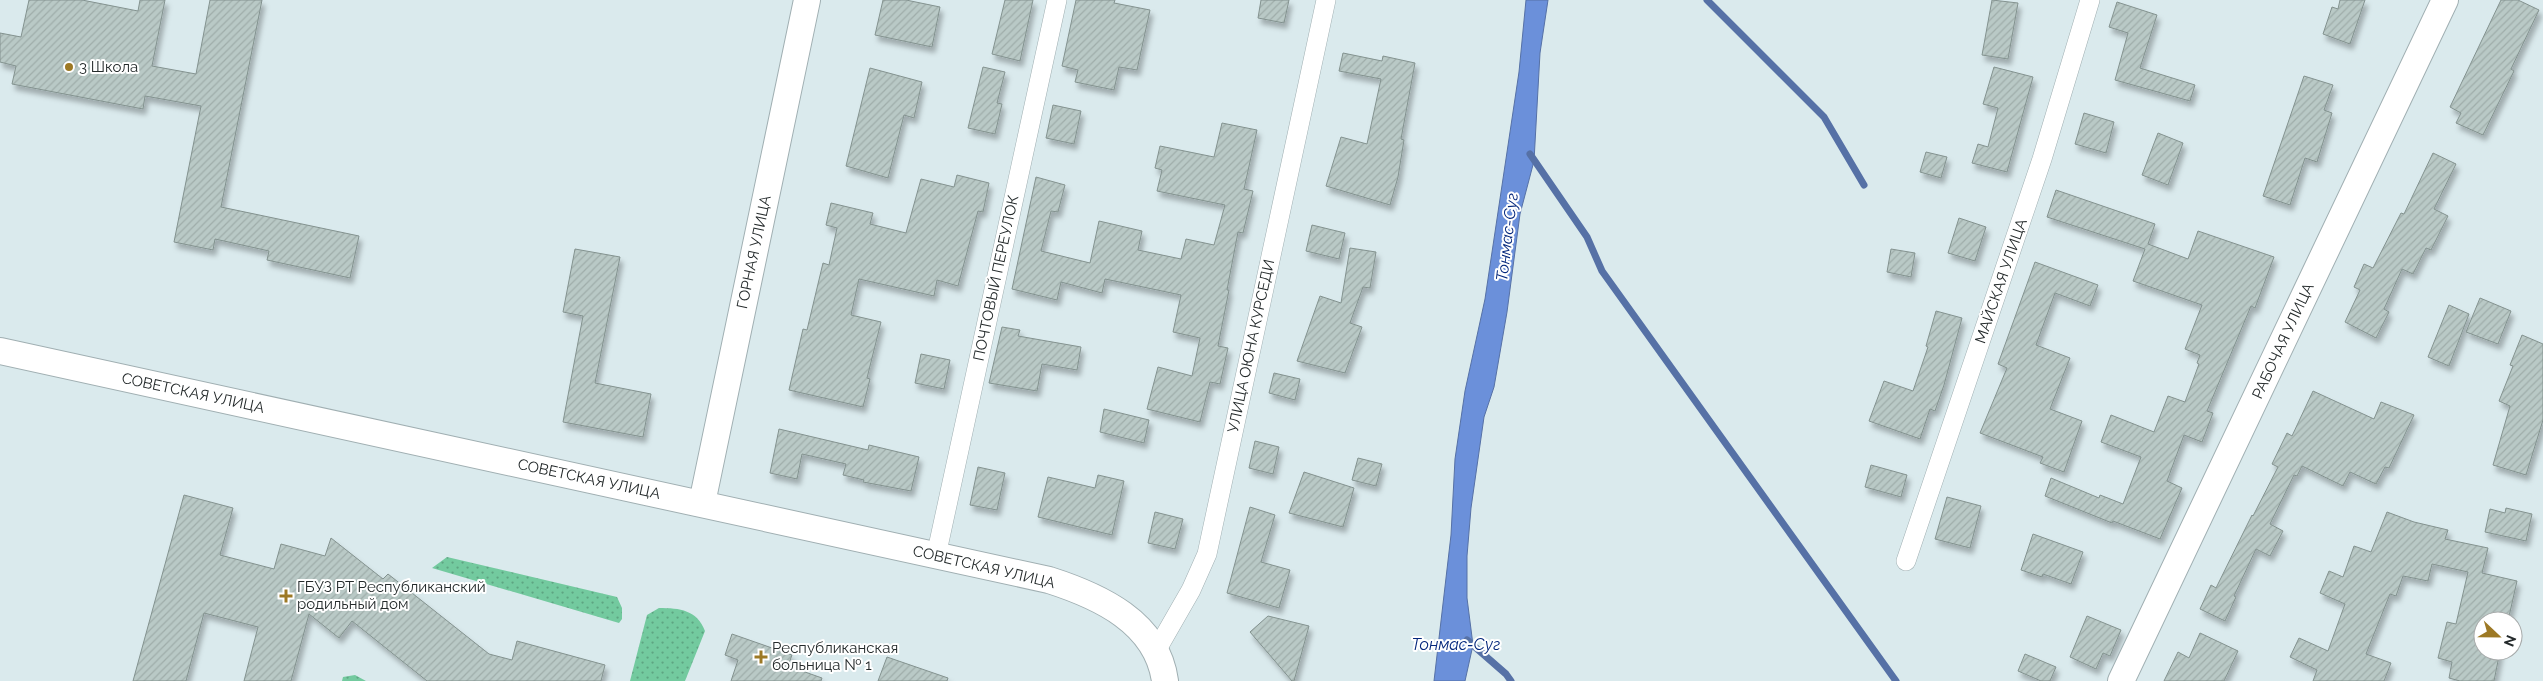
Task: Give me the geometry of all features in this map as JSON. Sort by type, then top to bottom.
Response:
[{"type":"street","name":"ГОРНАЯ УЛИЦА","points":[[702,504],[807,0]]},
{"type":"street","name":"ПОЧТОВЫЙ ПЕРЕУЛОК","points":[[936,556],[1057,0]]},
{"type":"street","name":"УЛИЦА ОЮНА КУРСЕДИ","points":[[1156,651],[1192,590],[1207,554],[1326,0]]},
{"type":"street","name":"МАЙСКАЯ УЛИЦА","points":[[1906,561],[2042,159],[2090,0]]},
{"type":"street","name":"РАБОЧАЯ УЛИЦА","points":[[2121,681],[2445,0]]},
{"type":"street","name":"СОВЕТСКАЯ УЛИЦА","points":[[0,351],[1049,580],[1090,594],[1125,616],[1156,651]]},
{"type":"street","points":[[1156,651],[1162,664],[1165,681]]},
{"type":"green space","points":[[447,557],[617,597],[622,608],[622,619],[619,623],[432,568]]},
{"type":"green space","points":[[659,608],[681,610],[692,614],[702,624],[705,631],[685,681],[630,681],[647,615]]},
{"type":"green space","points":[[355,675],[366,681],[342,681],[343,677]]},
{"type":"water","name":"Тонмас-Суг","points":[[1526,0],[1548,0],[1540,53],[1534,161],[1520,214],[1507,312],[1494,387],[1484,417],[1471,508],[1467,556],[1467,598],[1473,645],[1465,681],[1434,681],[1451,535],[1455,459],[1465,391],[1485,299],[1519,72]]},
{"type":"building","points":[[29,0],[82,0],[138,11],[140,0],[165,0],[152,66],[196,74],[210,0],[262,0],[221,207],[359,236],[350,278],[267,260],[269,251],[215,239],[213,250],[174,242],[201,106],[145,96],[143,109],[12,84],[16,66],[0,62],[0,33],[21,37]]},
{"type":"building","points":[[883,0],[906,0],[940,7],[932,47],[875,35]]},
{"type":"building","points":[[1005,0],[1033,0],[1020,61],[992,54]]},
{"type":"building","points":[[1076,0],[1115,0],[1114,3],[1150,10],[1137,70],[1119,67],[1114,90],[1075,82],[1078,70],[1062,66]]},
{"type":"building","points":[[1261,0],[1289,0],[1284,23],[1258,18]]},
{"type":"building","points":[[1992,0],[2018,3],[2008,59],[1982,55]]},
{"type":"building","points":[[2340,0],[2365,0],[2350,44],[2323,34],[2332,7],[2338,9]]},
{"type":"building","points":[[2501,0],[2518,0],[2539,10],[2511,69],[2514,71],[2483,135],[2456,123],[2461,113],[2450,107]]},
{"type":"building","points":[[2117,2],[2157,15],[2140,68],[2195,85],[2190,101],[2115,80],[2128,33],[2109,27]]},
{"type":"building","points":[[1343,53],[1382,61],[1383,56],[1415,63],[1401,139],[1404,140],[1398,177],[1390,205],[1326,186],[1341,137],[1367,144],[1381,79],[1339,71]]},
{"type":"building","points":[[983,67],[1005,72],[997,103],[1002,104],[995,134],[968,128]]},
{"type":"building","points":[[1994,67],[2033,77],[2007,172],[1972,163],[1978,144],[1988,147],[1998,108],[1983,104]]},
{"type":"building","points":[[870,68],[922,82],[914,118],[904,115],[888,178],[846,166]]},
{"type":"building","points":[[2304,76],[2333,85],[2324,110],[2332,113],[2317,162],[2305,158],[2290,205],[2263,196]]},
{"type":"building","points":[[1053,105],[1081,111],[1074,144],[1046,138]]},
{"type":"building","points":[[2084,113],[2114,122],[2106,153],[2075,144]]},
{"type":"building","points":[[1222,123],[1257,130],[1244,189],[1253,191],[1243,233],[1238,232],[1227,290],[1229,290],[1218,346],[1228,348],[1220,384],[1210,382],[1200,422],[1147,409],[1158,367],[1192,376],[1200,338],[1173,332],[1181,295],[1105,279],[1102,293],[1061,282],[1057,300],[1012,289],[1036,177],[1065,185],[1058,212],[1051,211],[1041,251],[1090,263],[1099,221],[1142,231],[1138,250],[1181,259],[1186,239],[1214,245],[1225,205],[1157,191],[1162,170],[1155,168],[1160,146],[1214,157]]},
{"type":"building","points":[[2158,133],[2183,143],[2168,185],[2142,175]]},
{"type":"building","points":[[1926,152],[1947,157],[1941,178],[1920,172]]},
{"type":"building","points":[[2433,153],[2456,164],[2434,209],[2448,216],[2431,250],[2426,248],[2413,274],[2402,269],[2384,309],[2389,312],[2376,338],[2345,322],[2360,290],[2354,287],[2364,264],[2373,268],[2401,213],[2404,214]]},
{"type":"building","points":[[957,175],[989,183],[983,212],[978,211],[958,286],[937,280],[934,296],[859,279],[851,315],[881,322],[867,378],[870,379],[863,407],[789,390],[803,329],[807,330],[823,263],[829,265],[837,228],[826,225],[831,203],[873,213],[870,224],[906,233],[921,179],[954,187]]},
{"type":"building","points":[[2056,190],[2155,224],[2148,244],[2188,259],[2198,231],[2274,257],[2255,308],[2251,306],[2207,411],[2213,413],[2202,442],[2184,435],[2167,481],[2182,488],[2160,539],[2113,521],[2112,523],[2045,496],[2051,478],[2099,498],[2100,495],[2123,504],[2141,457],[2101,442],[2111,415],[2154,432],[2168,396],[2185,402],[2199,364],[2197,363],[2200,355],[2185,349],[2202,305],[2133,281],[2145,249],[2047,217]]},
{"type":"building","points":[[1959,218],[1986,227],[1975,261],[1948,253]]},
{"type":"building","points":[[1312,225],[1345,233],[1339,259],[1306,251]]},
{"type":"building","points":[[1350,248],[1376,252],[1370,288],[1363,287],[1350,323],[1362,327],[1345,373],[1297,361],[1320,296],[1341,303]]},
{"type":"building","points":[[575,249],[620,257],[595,383],[651,394],[643,437],[563,422],[583,316],[563,312]]},
{"type":"building","points":[[1891,249],[1915,253],[1911,277],[1887,272]]},
{"type":"building","points":[[2035,262],[2098,285],[2090,306],[2055,293],[2036,345],[2070,358],[2050,409],[2082,421],[2064,472],[2040,463],[2043,457],[1980,433],[2007,368],[1998,364]]},
{"type":"building","points":[[2480,298],[2511,311],[2498,344],[2466,332]]},
{"type":"building","points":[[2449,305],[2469,314],[2449,366],[2428,357]]},
{"type":"building","points":[[1936,311],[1962,318],[1935,411],[1930,409],[1920,439],[1869,421],[1884,381],[1913,391],[1928,347],[1926,346]]},
{"type":"building","points":[[1002,327],[1020,330],[1018,336],[1081,347],[1077,370],[1042,364],[1037,391],[989,383]]},
{"type":"building","points":[[2522,335],[2543,344],[2543,420],[2526,475],[2493,465],[2510,406],[2499,401],[2513,366],[2510,365]]},
{"type":"building","points":[[921,354],[950,360],[944,389],[915,383]]},
{"type":"building","points":[[1274,373],[1300,379],[1295,400],[1269,393]]},
{"type":"building","points":[[2313,391],[2374,419],[2381,402],[2414,415],[2389,468],[2385,467],[2376,484],[2350,472],[2343,486],[2302,466],[2297,476],[2294,475],[2270,524],[2283,531],[2270,556],[2256,549],[2234,596],[2236,597],[2225,621],[2200,609],[2211,585],[2216,588],[2278,467],[2272,464],[2287,433],[2292,436]]},
{"type":"building","points":[[1104,409],[1149,420],[1144,443],[1100,432]]},
{"type":"building","points":[[779,429],[868,450],[869,445],[919,457],[911,491],[863,482],[864,480],[843,475],[846,464],[802,454],[797,479],[770,473]]},
{"type":"building","points":[[1255,441],[1279,447],[1273,474],[1249,468]]},
{"type":"building","points":[[1358,458],[1382,464],[1376,486],[1352,480]]},
{"type":"building","points":[[1871,465],[1907,475],[1901,497],[1865,487]]},
{"type":"building","points":[[978,467],[1005,473],[997,510],[970,505]]},
{"type":"building","points":[[1304,472],[1354,488],[1343,527],[1289,513]]},
{"type":"building","points":[[1098,475],[1124,481],[1112,535],[1038,517],[1048,477],[1095,488]]},
{"type":"building","name":"ГБУЗ РТ Республиканский родильный дом","points":[[184,495],[233,508],[220,555],[274,569],[281,544],[325,556],[331,538],[383,579],[388,574],[489,654],[512,660],[517,641],[605,665],[601,681],[427,681],[352,621],[339,638],[309,614],[291,681],[244,681],[258,627],[204,613],[186,681],[133,681]]},
{"type":"building","points":[[1947,497],[1981,506],[1970,548],[1935,539]]},
{"type":"building","points":[[1250,507],[1275,515],[1261,562],[1290,570],[1279,608],[1227,593]]},
{"type":"building","points":[[2506,508],[2532,514],[2526,541],[2485,532],[2490,509],[2505,513]]},
{"type":"building","points":[[1155,512],[1183,519],[1175,549],[1148,543]]},
{"type":"building","points":[[2387,512],[2414,522],[2448,530],[2445,539],[2488,548],[2482,573],[2517,581],[2510,611],[2473,611],[2473,661],[2498,661],[2494,681],[2460,681],[2449,678],[2452,662],[2438,658],[2447,622],[2456,624],[2468,572],[2432,564],[2428,581],[2403,576],[2396,596],[2390,594],[2366,654],[2391,663],[2384,681],[2313,681],[2317,670],[2290,657],[2299,638],[2328,651],[2345,604],[2320,593],[2329,571],[2343,577],[2354,546],[2371,552]]},
{"type":"building","points":[[2033,534],[2083,552],[2071,584],[2043,574],[2042,577],[2021,570]]},
{"type":"building","points":[[1268,616],[1309,626],[1294,681],[1250,632]]},
{"type":"building","points":[[2087,616],[2121,630],[2110,656],[2103,653],[2096,669],[2070,657]]},
{"type":"building","points":[[2200,633],[2238,651],[2224,681],[2164,681],[2178,652],[2189,658]]},
{"type":"building","name":"Республиканская больница № 1","points":[[732,634],[792,655],[788,666],[822,678],[821,681],[731,681],[738,660],[725,655]]},
{"type":"building","points":[[2025,654],[2056,667],[2050,681],[2041,681],[2018,671]]},
{"type":"building","name":"Республиканская больница № 1","points":[[887,657],[948,678],[947,681],[878,681]]},
{"type":"waterway","points":[[1707,0],[1824,117],[1864,185]]},
{"type":"waterway","points":[[1530,154],[1587,237],[1602,271],[1896,681]]},
{"type":"waterway","points":[[1467,640],[1506,674],[1511,681]]},
{"type":"place","name":"3 Школа","points":[[69,67]]},
{"type":"place","name":"ГБУЗ РТ Республиканский родильный дом","points":[[286,596]]},
{"type":"place","name":"Республиканская больница № 1","points":[[761,657]]}]
